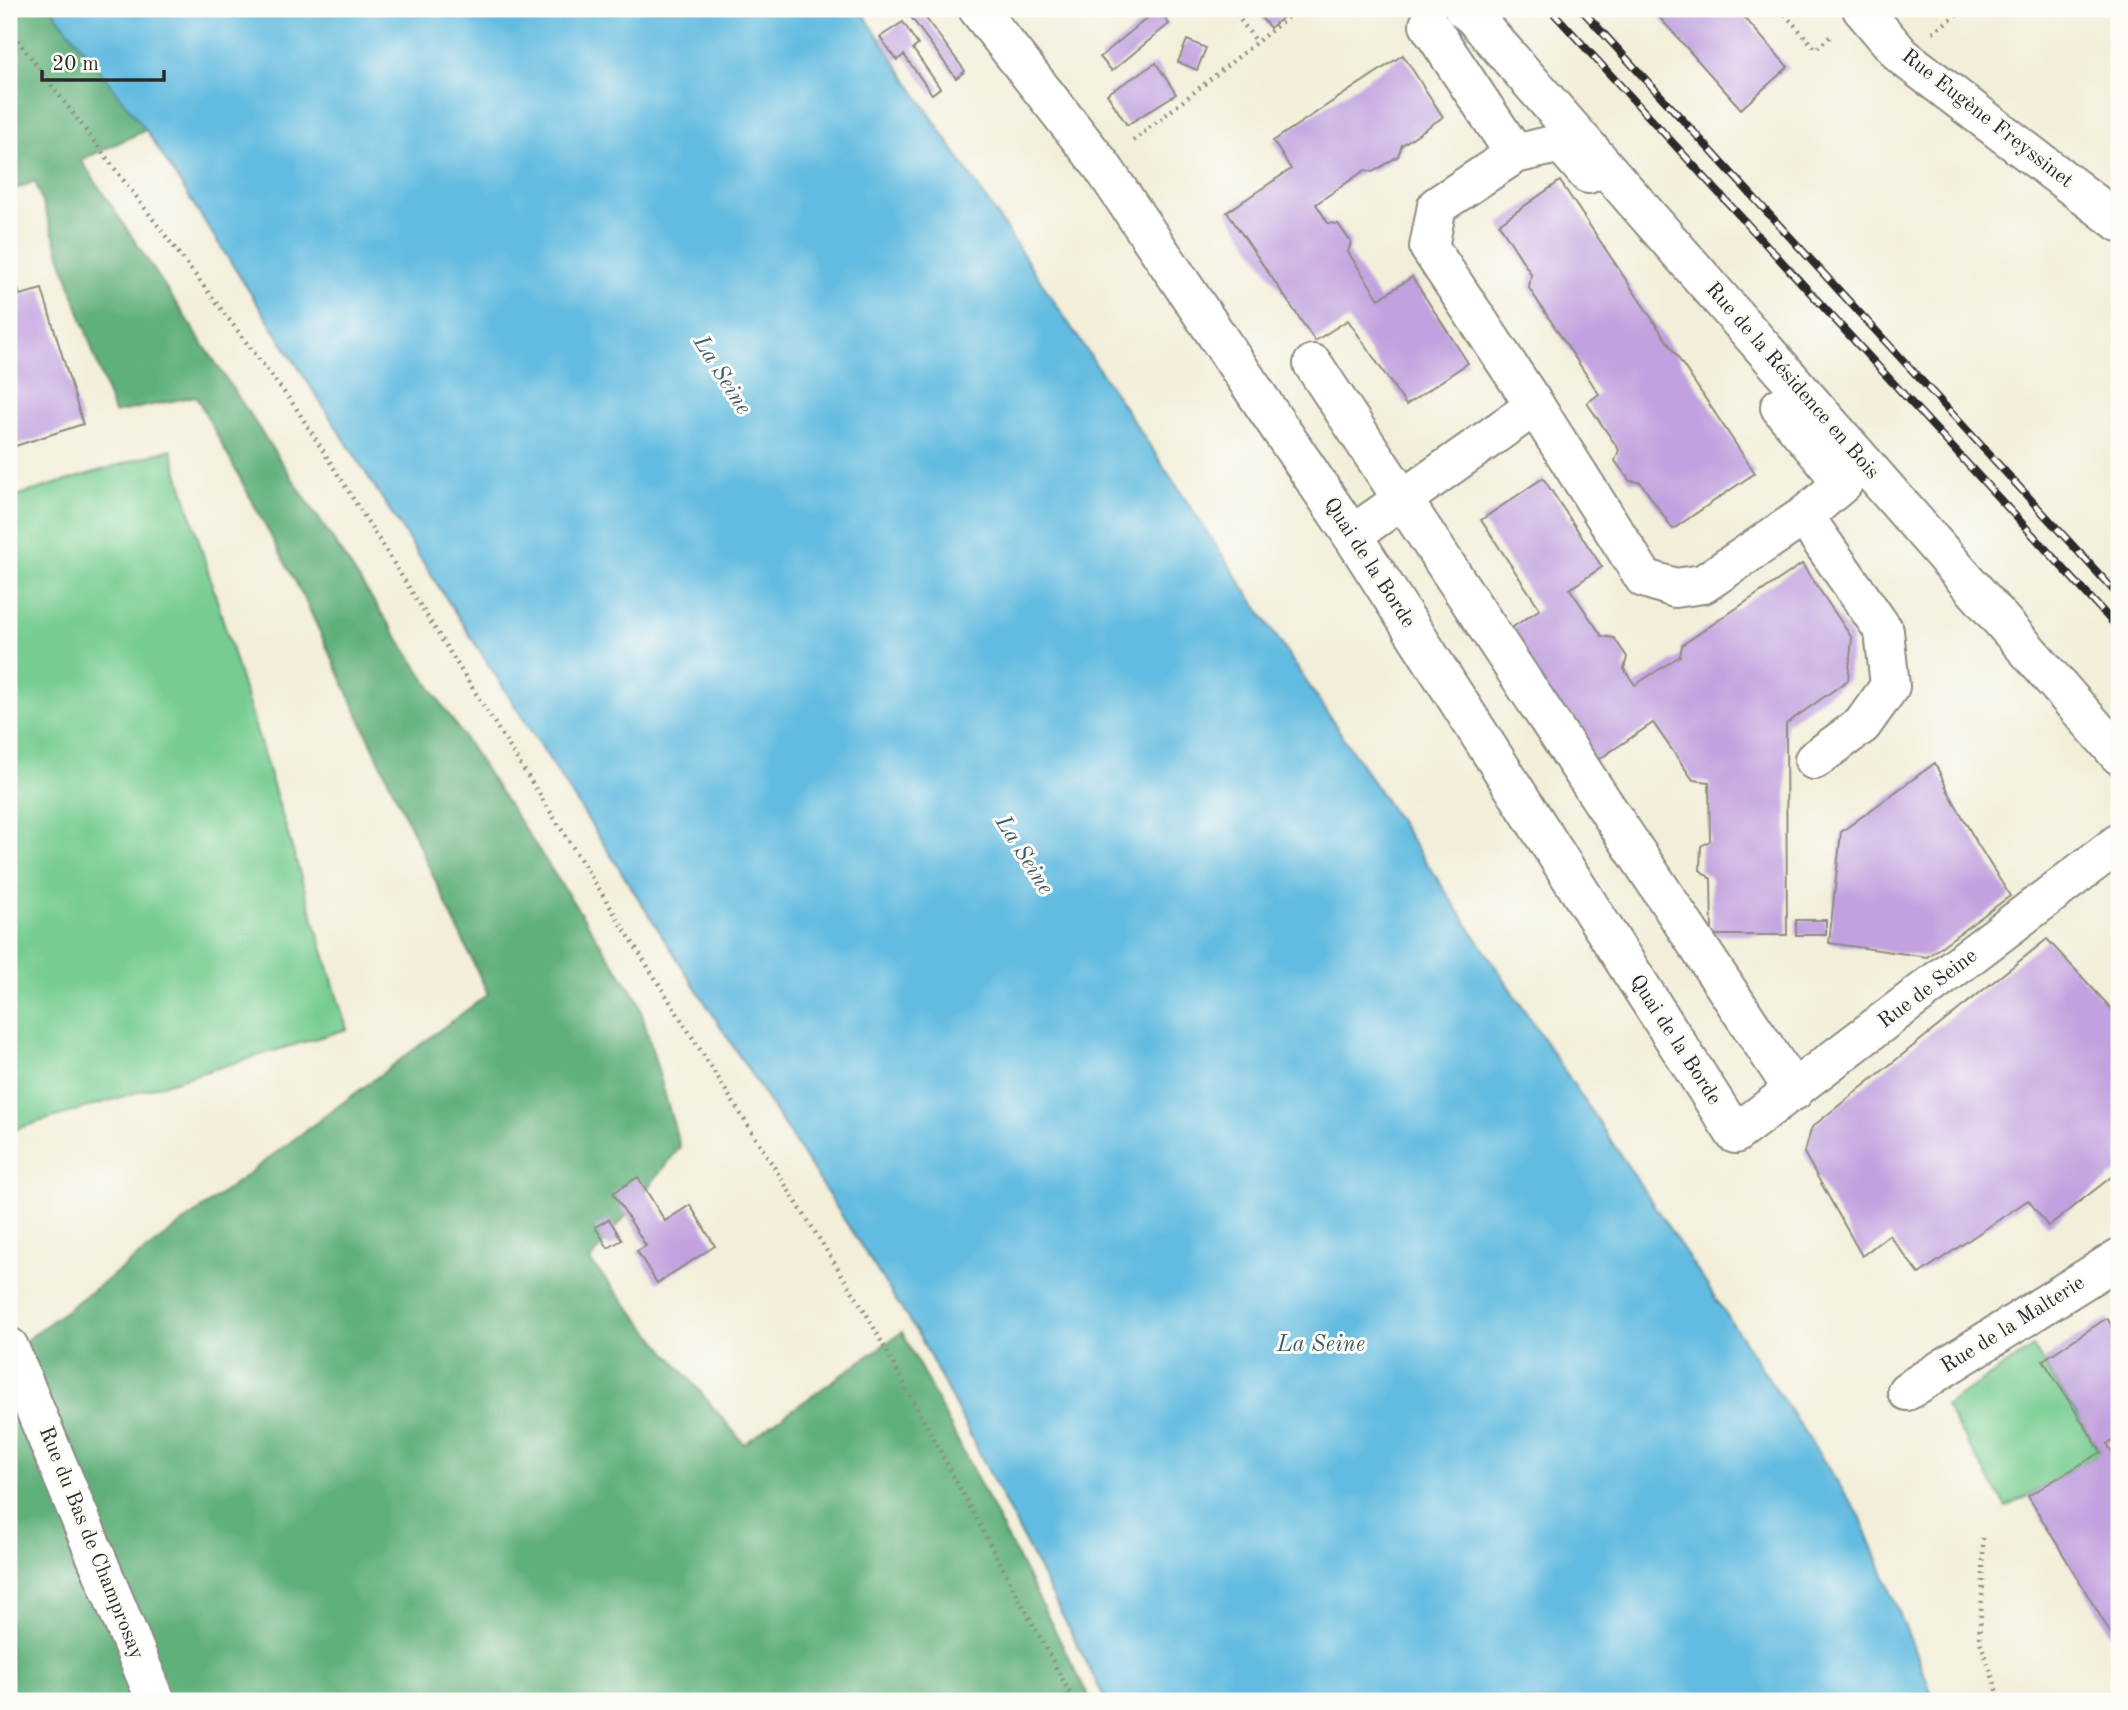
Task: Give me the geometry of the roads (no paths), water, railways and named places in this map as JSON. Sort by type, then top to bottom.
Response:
[{"type":"street","name":"Quai de la Borde","points":[[978,9],[1102,166],[1352,535],[1735,1134]]},
{"type":"street","name":"Rue de la Résidence en Bois","points":[[1464,9],[1473,16],[2119,755]]},
{"type":"street","name":"Rue Eugène Freyssinet","points":[[1862,10],[1902,56],[2119,222]]},
{"type":"street","points":[[1429,25],[1515,154]]},
{"type":"street","points":[[1562,143],[1843,482],[1804,516],[1703,584],[1675,588],[1644,578],[1535,406],[1429,247],[1437,206],[1515,154],[1562,143]]},
{"type":"street","points":[[1313,364],[1794,1091]]},
{"type":"street","points":[[1352,535],[1535,406]]},
{"type":"street","points":[[1804,516],[1884,631],[1890,686],[1862,725],[1814,760]]},
{"type":"street","name":"Rue de Seine","points":[[1735,1134],[2119,843]]},
{"type":"street","name":"Rue de la Malterie","points":[[1907,1391],[2119,1258]]},
{"type":"street","name":"Rue du Bas de Champrosay","points":[[9,1347],[156,1701]]},
{"type":"water","name":"La Seine","points":[[52,9],[860,9],[1860,1516],[1935,1701],[1106,1701],[922,1341],[146,130]]},
{"type":"railway","points":[[1550,9],[2119,629]]},
{"type":"railway","points":[[1581,9],[2119,596]]}]
